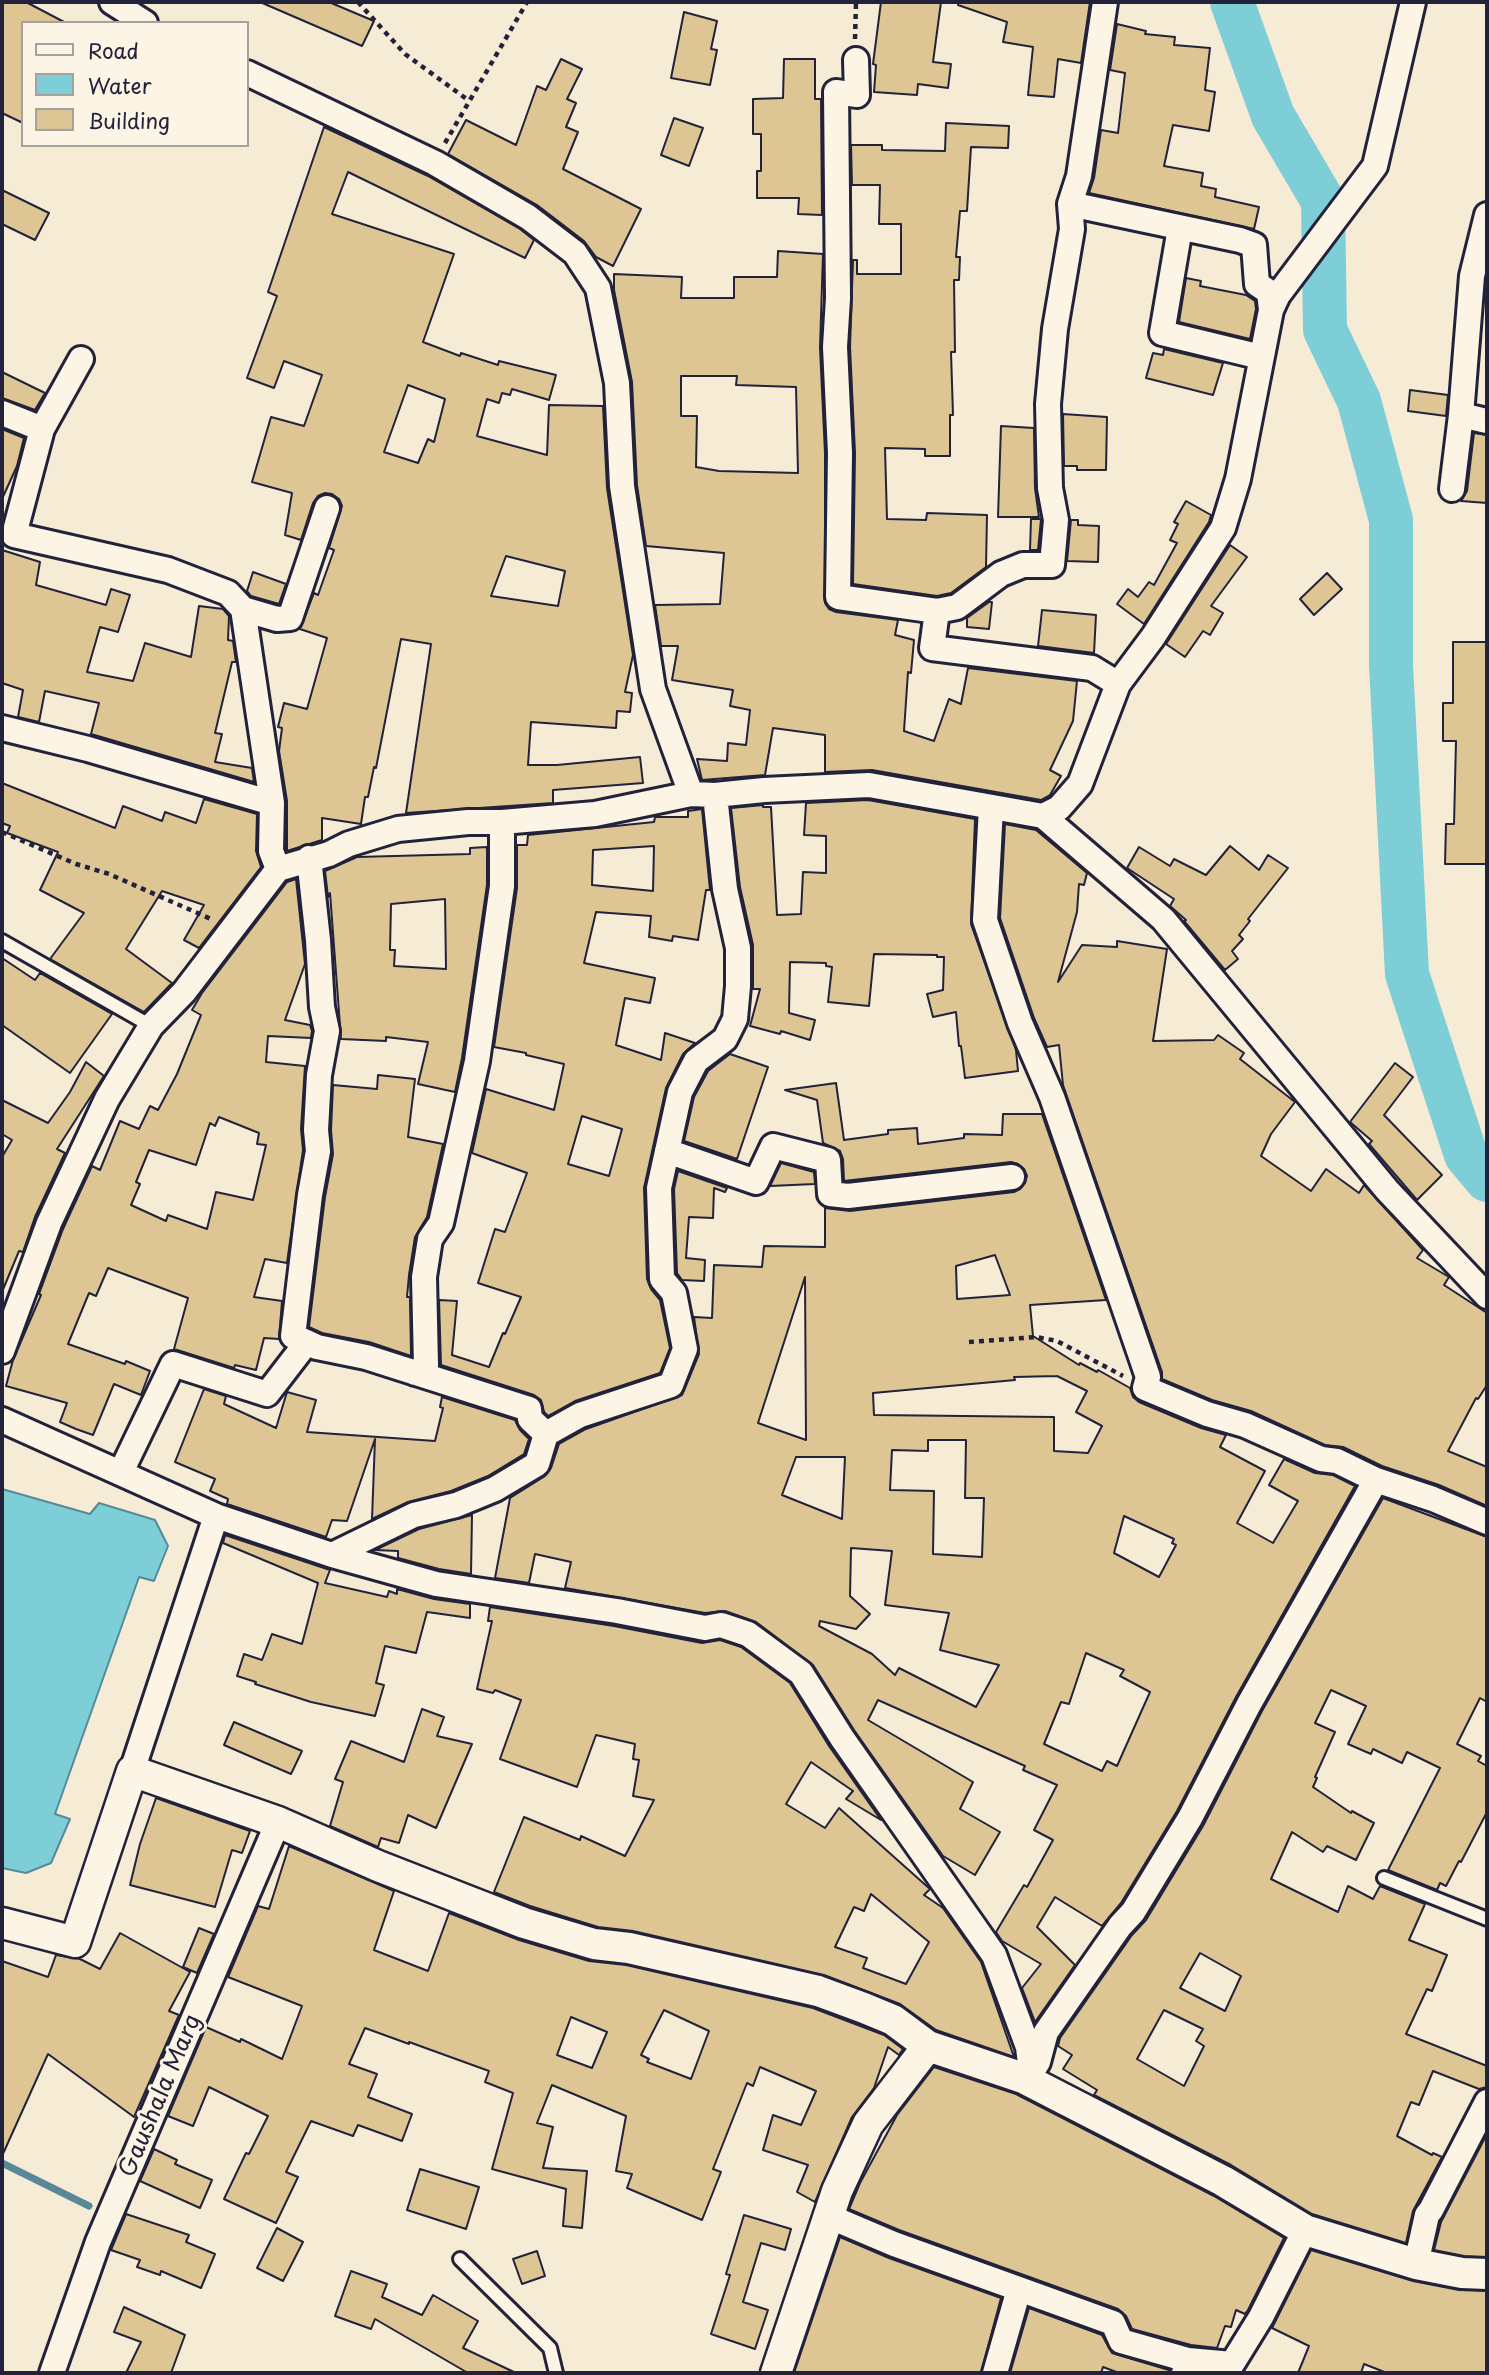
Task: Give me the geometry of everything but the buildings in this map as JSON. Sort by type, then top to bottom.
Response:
[{"type":"street","points":[[112,2],[142,21]]},
{"type":"street","points":[[856,60],[857,95],[836,92],[838,298],[835,347],[840,453],[838,597],[937,611],[957,607],[1001,574],[1023,565],[1052,565],[1056,520],[1050,488],[1048,404],[1055,328],[1072,229],[1070,204],[1079,176],[1105,2]]},
{"type":"street","points":[[1043,816],[1059,808],[1080,784],[1118,684],[1153,637],[1223,528],[1238,479],[1274,303],[1375,166],[1413,2]]},
{"type":"street","points":[[248,73],[435,163],[528,216],[575,253],[598,288],[617,383],[622,486],[653,689],[691,794]]},
{"type":"street","points":[[1070,204],[1254,245],[1258,284],[1269,292],[1274,303]]},
{"type":"street","points":[[1452,489],[1472,276],[1487,215]]},
{"type":"street","points":[[1180,228],[1162,333],[1261,357]]},
{"type":"street","points":[[81,359],[42,429],[14,535],[169,570],[228,593],[243,609],[277,619],[290,618],[327,508]]},
{"type":"street","points":[[2,413],[42,429]]},
{"type":"street","points":[[1461,415],[1487,421]]},
{"type":"street","points":[[243,609],[272,803],[271,851],[278,869]]},
{"type":"street","points":[[937,611],[932,648],[1092,668],[1118,684]]},
{"type":"street","points":[[2,728],[88,749],[272,803]]},
{"type":"street","points":[[2,1351],[49,1223],[107,1099],[151,1026],[184,992],[278,869],[398,829],[595,814],[691,794],[715,795],[869,785],[1043,816],[1163,919],[1387,1190],[1487,1296]]},
{"type":"street","points":[[332,1555],[414,1515],[456,1506],[495,1489],[537,1464],[546,1434],[580,1415],[671,1385],[685,1349],[674,1293],[662,1279],[659,1188],[680,1092],[696,1061],[725,1039],[735,1019],[738,948],[725,890],[715,795]]},
{"type":"street","points":[[991,807],[985,920],[1020,1023],[1052,1097],[1148,1377],[1145,1388],[1487,1522]]},
{"type":"street","points":[[415,1373],[426,1365],[424,1277],[430,1239],[441,1223],[477,1061],[502,886],[502,822]]},
{"type":"street","points":[[309,858],[327,1031],[319,1075],[316,1130],[318,1151],[293,1336],[317,1347],[366,1357],[529,1409],[530,1419],[546,1434]]},
{"type":"street","points":[[667,1151],[756,1182],[773,1146],[828,1160],[830,1194],[848,1196],[1012,1177]]},
{"type":"street","points":[[121,1472],[173,1364],[267,1394],[307,1342]]},
{"type":"street","points":[[2,1420],[216,1516],[332,1555],[436,1584],[617,1611],[705,1628],[720,1625],[748,1634],[802,1673],[842,1738],[994,1955],[1028,2047],[1027,2075]]},
{"type":"street","points":[[1027,2075],[1038,2063],[1046,2032],[1104,1947],[1133,1912],[1190,1818],[1249,1704],[1376,1480]]},
{"type":"street","points":[[2,1923],[75,1942],[216,1516]]},
{"type":"street","points":[[132,1771],[278,1822],[378,1866],[524,1923],[594,1944],[629,1948],[818,1991],[893,2020],[929,2046],[1027,2075],[1223,2181],[1305,2230],[1416,2264],[1462,2273],[1487,2274]]},
{"type":"street","name":"Gaushala Marg","points":[[52,2373],[98,2242],[278,1822]]},
{"type":"street","points":[[776,2373],[837,2191],[868,2124],[929,2046]]},
{"type":"street","points":[[1416,2264],[1427,2215],[1487,2102]]},
{"type":"street","points":[[828,2216],[894,2245],[1113,2323],[1121,2341],[1186,2367],[1232,2364],[1261,2317],[1305,2230]]},
{"type":"street","points":[[995,2373],[1018,2289]]},
{"type":"lane","points":[[2,941],[151,1026]]},
{"type":"lane","points":[[1384,1878],[1487,1919]]},
{"type":"lane","points":[[460,2259],[550,2348],[556,2373]]},
{"type":"path","points":[[358,2],[405,54],[468,100]]},
{"type":"path","points":[[435,163],[468,100],[527,2]]},
{"type":"path","points":[[856,2],[856,60]]},
{"type":"path","points":[[2,832],[76,864],[108,874],[231,928]]},
{"type":"path","points":[[969,1342],[1036,1337],[1057,1341],[1145,1388]]},
{"type":"water","points":[[2,1489],[90,1514],[99,1503],[155,1520],[168,1546],[154,1581],[139,1577],[55,1814],[70,1819],[51,1863],[26,1873],[2,1868]]},
{"type":"waterway","points":[[1232,2],[1273,116],[1323,201],[1325,330],[1359,401],[1391,520],[1391,665],[1407,974],[1466,1155],[1487,1180]]},
{"type":"waterway","points":[[2,2163],[89,2206]]}]
